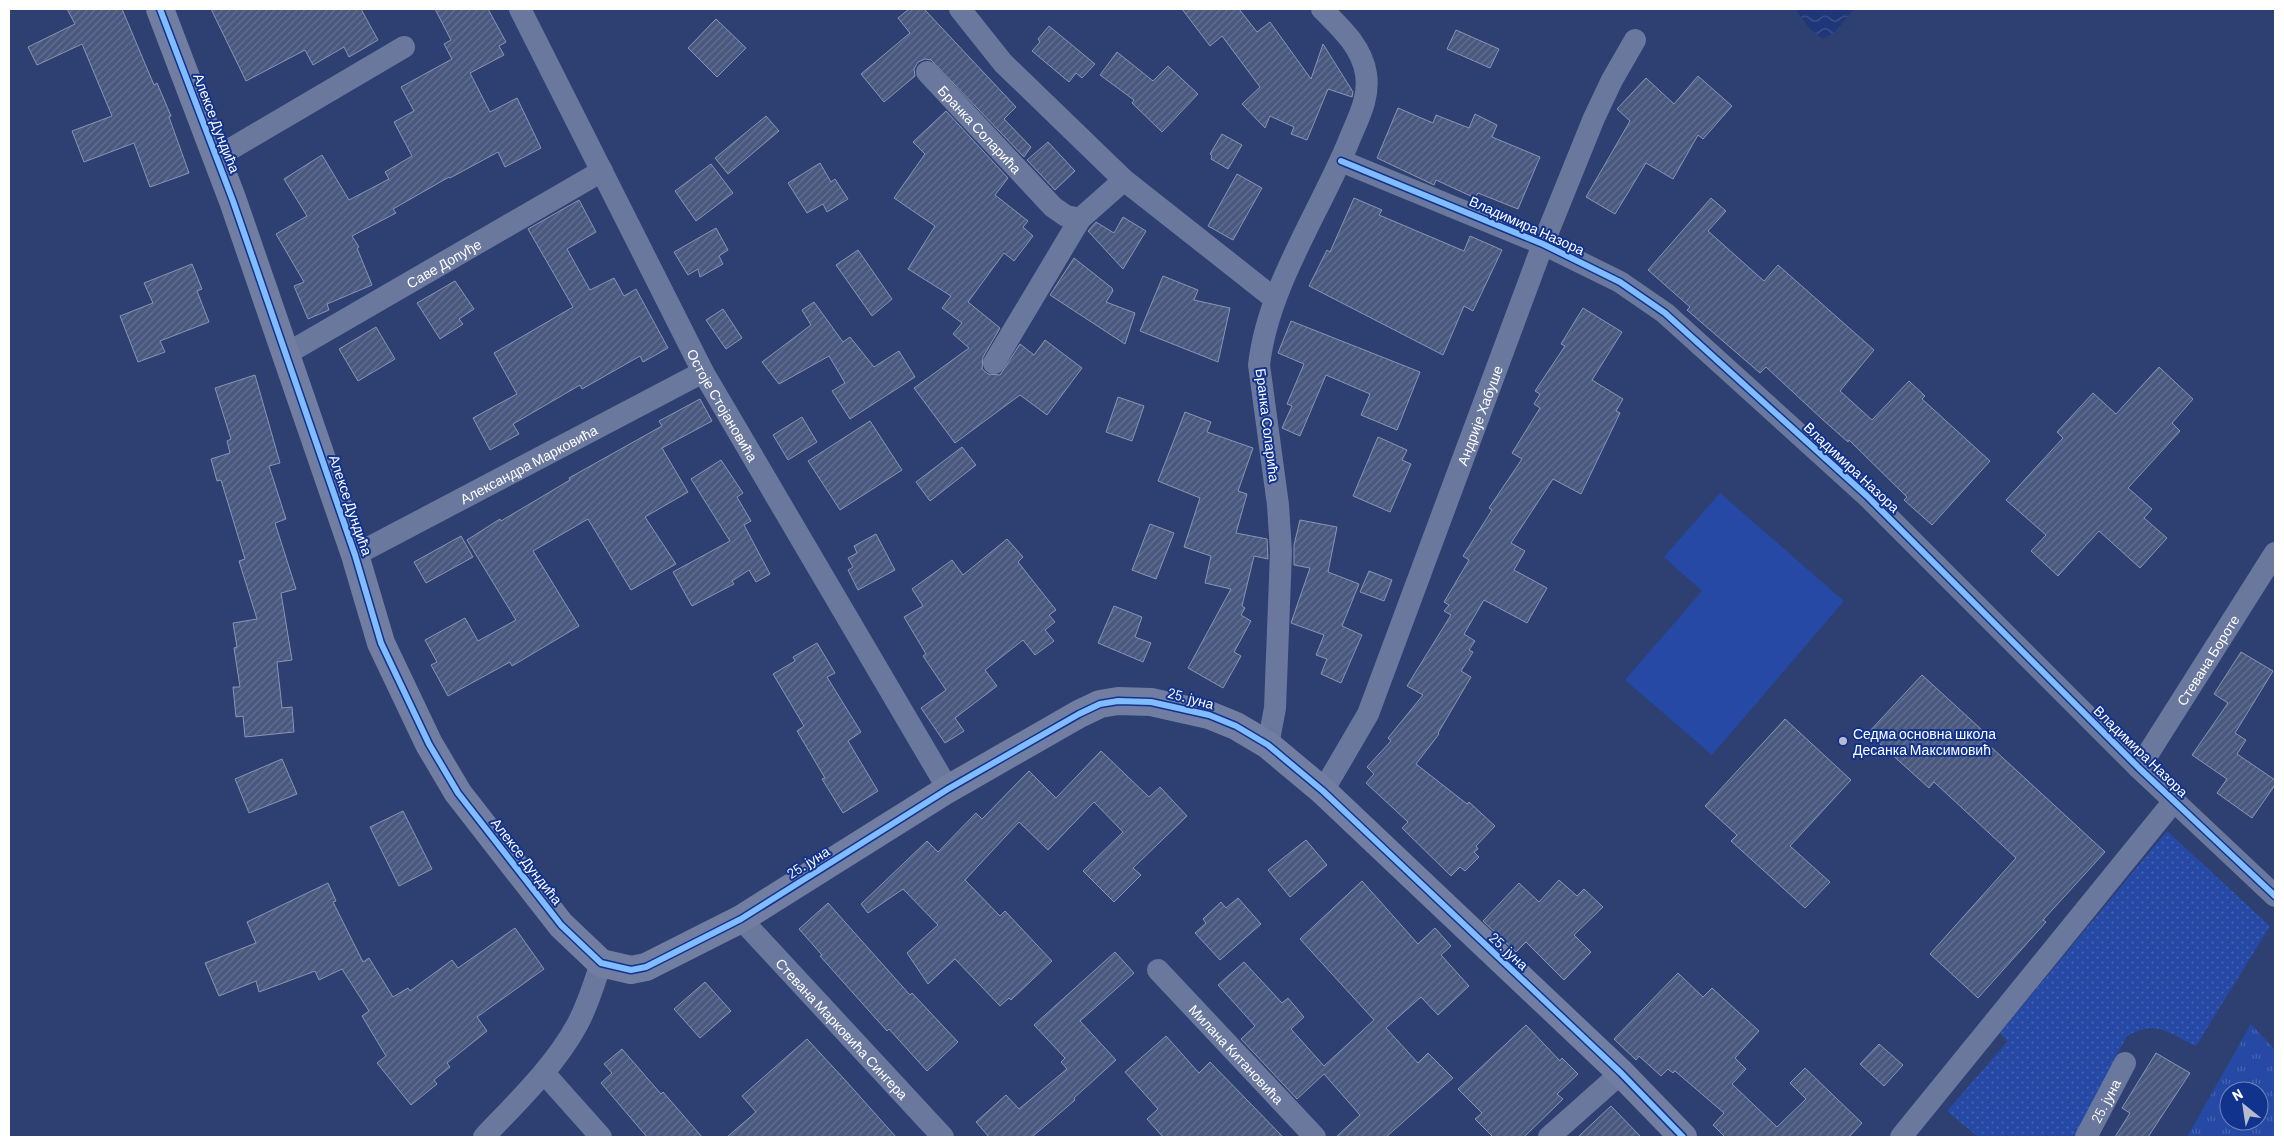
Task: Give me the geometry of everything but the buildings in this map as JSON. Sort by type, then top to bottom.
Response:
[{"type":"street","name":"Алексе Дундића","points":[[160,9],[217,157],[286,354],[355,555],[381,643],[429,744],[448,777],[470,809],[561,925],[601,964]]},
{"type":"street","name":"Остоје Стојановића","points":[[520,9],[703,372],[948,789]]},
{"type":"street","points":[[960,9],[1003,63],[1124,180],[1275,299]]},
{"type":"street","name":"Бранка Соларића","points":[[1268,745],[1275,708],[1281,552],[1278,505],[1260,365],[1262,342],[1275,299],[1340,161],[1367,96],[1366,73],[1359,50],[1322,9]]},
{"type":"street","name":"Андрије Хабуше","points":[[1323,791],[1368,714],[1543,244],[1594,118],[1612,80],[1635,40]]},
{"type":"street","points":[[217,157],[404,47]]},
{"type":"street","name":"Бранка Соларића","points":[[927,72],[1052,207],[1066,216],[1080,220]]},
{"type":"street","name":"Владимира Назора","points":[[1340,161],[1543,244],[1620,282],[1665,313],[1867,496],[2139,768],[2275,896]]},
{"type":"street","name":"Саве Допуђе","points":[[286,354],[602,171]]},
{"type":"street","points":[[994,363],[1080,220],[1124,180]]},
{"type":"street","name":"Александра Марковића","points":[[355,555],[703,372]]},
{"type":"street","name":"Стевана Бороте","points":[[2139,768],[2275,553]]},
{"type":"street","name":"25. јуна","points":[[601,964],[631,970],[646,967],[741,919],[948,789],[1079,714],[1100,704],[1118,701],[1151,702],[1209,715],[1236,726],[1268,745],[1323,791],[1621,1073],[1683,1137]]},
{"type":"street","points":[[1901,1137],[2174,801]]},
{"type":"street","name":"Стевана Марковића Сингера","points":[[741,919],[943,1137]]},
{"type":"street","points":[[484,1137],[544,1073],[576,1027],[601,964]]},
{"type":"street","name":"Милана Китановића","points":[[1158,970],[1315,1137]]},
{"type":"street","name":"25. јуна","points":[[2086,1137],[2125,1064]]},
{"type":"street","points":[[544,1073],[601,1137]]},
{"type":"street","points":[[1549,1137],[1621,1073]]},
{"type":"green space","points":[[1720,493],[1844,601],[1712,755],[1625,680],[1702,591],[1664,557]]},
{"type":"green space","points":[[2167,831],[2270,926],[2196,1046],[2155,1028],[2137,1031],[2127,1036],[2074,1137],[1978,1137],[1947,1111],[2008,1041],[2000,1033]]},
{"type":"green space","points":[[2251,1024],[2275,1050],[2275,1137],[2187,1137]]},
{"type":"water","points":[[1795,9],[1854,9],[1835,32],[1823,39],[1809,28]]},
{"type":"cycle path","points":[[160,9],[233,201],[355,555],[381,643],[429,744],[458,793],[561,925],[601,963],[631,970],[646,967],[741,919],[948,789],[1079,714],[1100,704],[1118,701],[1151,702],[1209,715],[1236,726],[1268,745],[1323,791],[1621,1073],[1683,1137]]},
{"type":"cycle path","points":[[1341,161],[1543,244],[1620,282],[1665,313],[1867,496],[2139,768],[2275,896]]},
{"type":"place","name":"Седма основна школа Десанка Максимовић","points":[[1843,741]]}]
